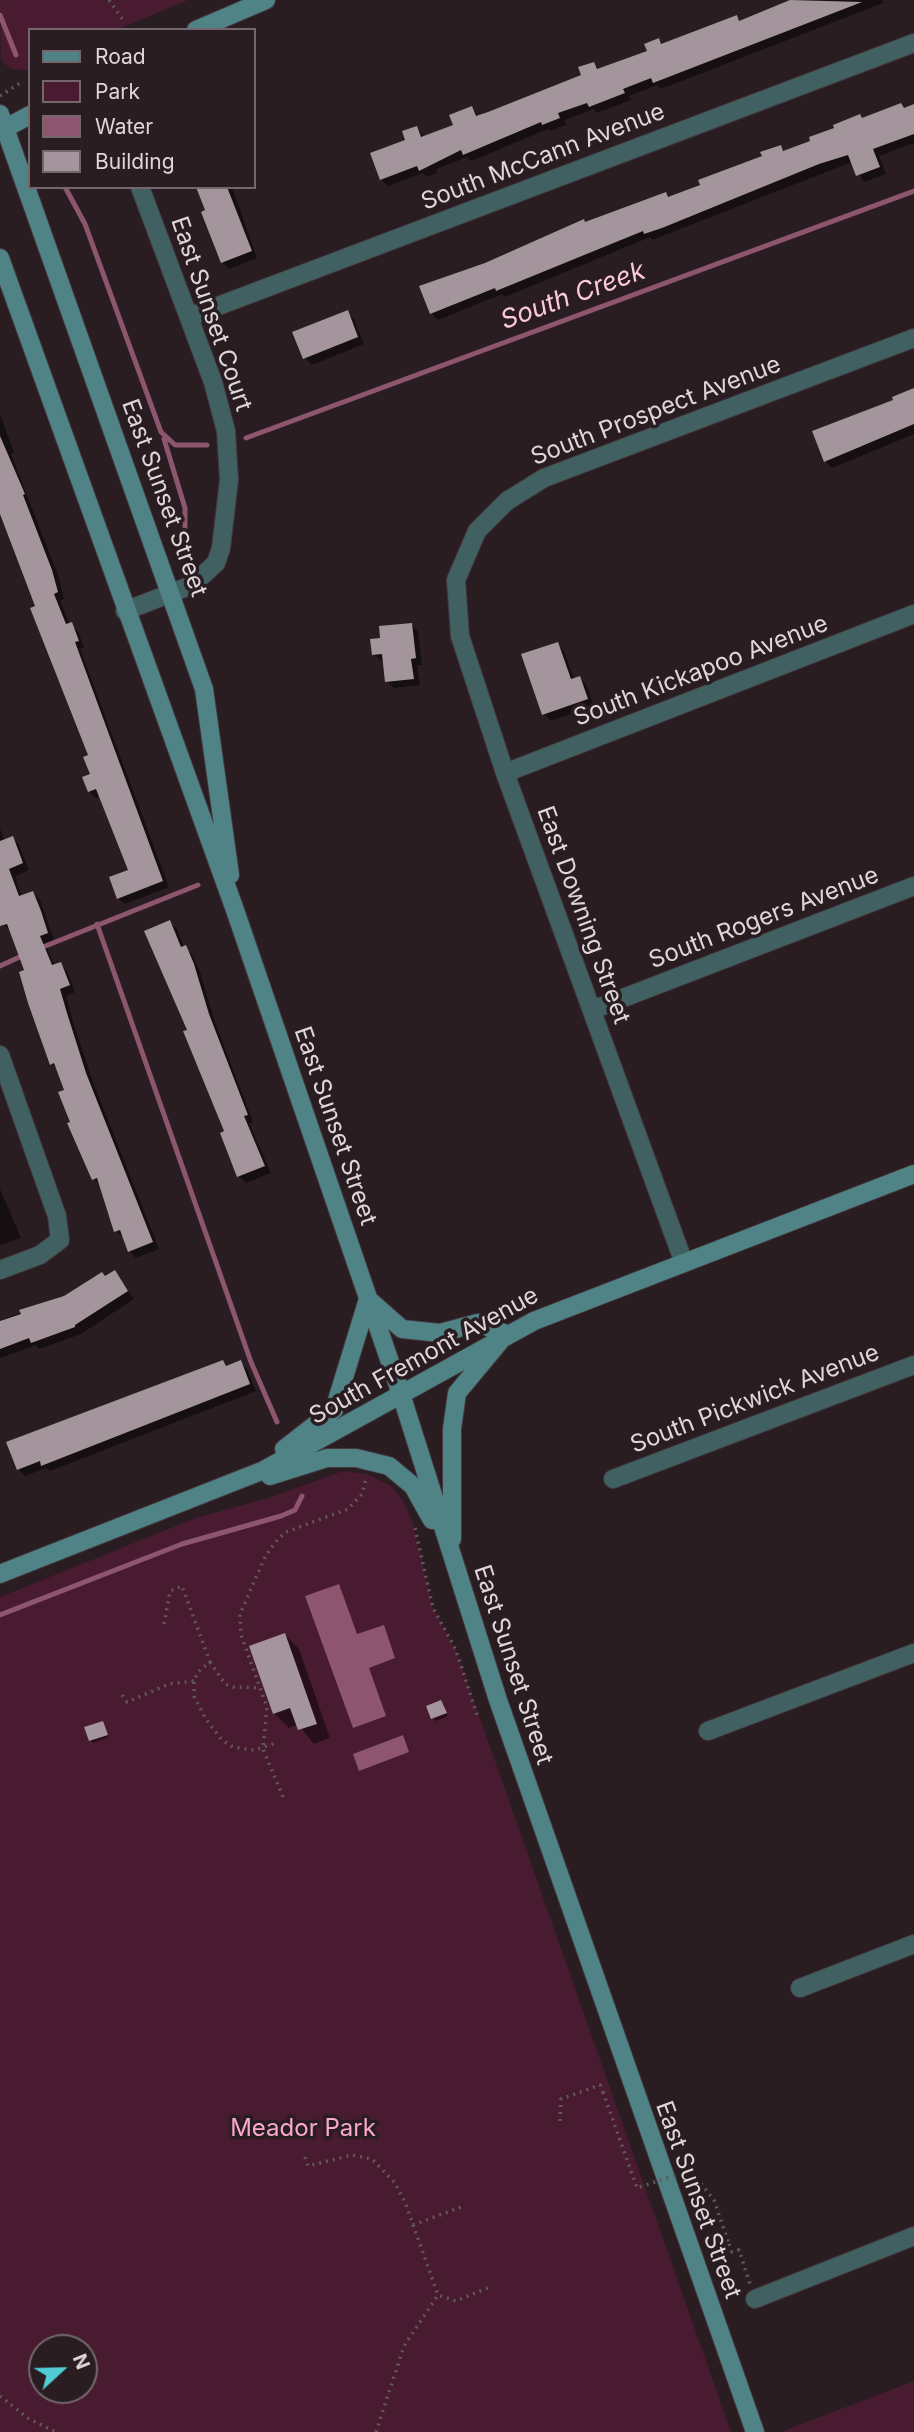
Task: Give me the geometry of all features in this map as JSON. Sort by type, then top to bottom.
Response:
[{"type":"main road","points":[[201,28],[266,0]]},
{"type":"main road","points":[[2,125],[28,116]]},
{"type":"main road","name":"East Sunset Street","points":[[2,125],[204,689],[235,910]]},
{"type":"main road","name":"East Sunset Street","points":[[0,258],[235,910],[401,1394],[498,1700],[755,2432]]},
{"type":"main road","name":"South Fremont Avenue","points":[[0,1574],[250,1476],[506,1334],[914,1174]]},
{"type":"main road","points":[[250,1476],[256,1467],[301,1437],[334,1410],[368,1299],[402,1329],[440,1333],[478,1323],[506,1334],[457,1393],[452,1429],[451,1553]]},
{"type":"main road","points":[[250,1476],[272,1476],[327,1458],[356,1458],[389,1466],[413,1486],[451,1553]]},
{"type":"street","name":"South McCann Avenue","points":[[189,317],[914,43]]},
{"type":"street","name":"East Sunset Court","points":[[125,611],[172,594],[205,576],[216,564],[221,548],[229,480],[221,407],[141,189]]},
{"type":"street","name":"South Prospect Avenue","points":[[456,580],[477,531],[507,501],[544,478],[914,338]]},
{"type":"street","name":"East Downing Street","points":[[456,580],[460,636],[505,773],[684,1263]]},
{"type":"street","name":"South Kickapoo Avenue","points":[[505,773],[914,614]]},
{"type":"street","name":"South Rogers Avenue","points":[[592,1010],[914,887]]},
{"type":"street","points":[[0,1055],[57,1216],[60,1240],[40,1255],[0,1270]]},
{"type":"street","name":"South Pickwick Avenue","points":[[613,1479],[914,1365]]},
{"type":"street","points":[[708,1731],[914,1653]]},
{"type":"street","points":[[800,1989],[914,1944]]},
{"type":"street","points":[[755,2299],[914,2236]]},
{"type":"path","points":[[109,0],[123,20]]},
{"type":"path","points":[[0,96],[23,81]]},
{"type":"path","points":[[283,1797],[263,1749],[267,1707],[239,1625],[240,1614],[266,1555],[286,1532],[348,1509],[362,1494],[367,1474],[374,1476]]},
{"type":"path","points":[[414,1524],[433,1608],[456,1650],[478,1718]]},
{"type":"path","points":[[164,1623],[170,1591],[182,1586],[211,1662],[225,1684],[260,1688]]},
{"type":"path","points":[[122,1695],[127,1702],[169,1684],[194,1681],[211,1662]]},
{"type":"path","points":[[194,1681],[199,1707],[222,1740],[245,1751],[263,1749],[276,1743]]},
{"type":"path","points":[[560,2121],[561,2099],[600,2085],[637,2188],[690,2169],[714,2200],[732,2252],[739,2250],[755,2299]]},
{"type":"path","points":[[305,2157],[308,2166],[352,2155],[372,2159],[395,2183],[438,2295]]},
{"type":"path","points":[[413,2225],[461,2207]]},
{"type":"path","points":[[438,2295],[456,2301],[490,2287]]},
{"type":"path","points":[[376,2432],[404,2346],[438,2295]]},
{"type":"path","points":[[0,2396],[29,2419],[56,2432]]},
{"type":"green space","points":[[0,0],[188,0],[121,28],[28,28],[28,70],[11,69],[1,60]]},
{"type":"green space","name":"Meador Park","points":[[343,1471],[367,1474],[390,1485],[405,1504],[413,1524],[433,1608],[456,1650],[731,2432],[0,2432],[0,1597],[196,1518],[272,1497]]},
{"type":"green space","points":[[914,2381],[914,2432],[781,2432],[807,2422]]},
{"type":"water","points":[[339,1584],[357,1634],[384,1625],[395,1658],[369,1668],[386,1716],[353,1728],[305,1596]]},
{"type":"water","points":[[403,1735],[409,1752],[359,1771],[353,1754]]},
{"type":"building","points":[[790,0],[862,2],[653,83],[651,78],[623,89],[625,93],[589,107],[587,103],[558,113],[560,118],[542,125],[541,122],[463,155],[461,150],[419,171],[417,166],[380,180],[370,153],[405,140],[402,131],[417,126],[421,137],[453,125],[449,115],[472,106],[476,116],[488,112],[581,75],[578,67],[594,62],[597,69],[647,51],[644,44],[659,38],[661,44],[737,15],[739,21]]},
{"type":"building","points":[[901,103],[904,108],[914,104],[914,134],[873,149],[880,167],[856,176],[848,155],[819,164],[662,228],[644,234],[643,231],[496,291],[495,288],[430,314],[419,286],[485,263],[584,219],[585,222],[666,192],[668,197],[700,185],[698,180],[762,156],[760,152],[781,145],[783,151],[810,141],[809,137],[860,114],[862,118]]},
{"type":"building","points":[[197,189],[228,189],[252,251],[221,263],[201,212],[205,210]]},
{"type":"building","points":[[348,310],[358,337],[303,359],[292,332]]},
{"type":"building","points":[[914,388],[914,424],[824,462],[812,431],[893,400],[892,397]]},
{"type":"building","points":[[0,436],[25,494],[23,495],[52,570],[58,592],[54,594],[66,624],[72,622],[79,641],[75,642],[163,881],[117,899],[109,877],[128,870],[96,789],[88,792],[82,777],[90,774],[83,757],[88,755],[30,608],[35,606],[0,514]]},
{"type":"building","points":[[412,623],[416,658],[411,659],[414,679],[385,682],[382,654],[372,655],[370,639],[380,638],[379,626]]},
{"type":"building","points":[[558,642],[571,679],[580,676],[588,699],[542,715],[521,654]]},
{"type":"building","points":[[13,836],[23,863],[9,869],[19,896],[33,891],[48,933],[40,936],[52,965],[61,962],[70,985],[60,989],[86,1073],[153,1242],[128,1252],[120,1230],[114,1232],[97,1178],[92,1180],[67,1123],[70,1122],[58,1092],[64,1090],[54,1063],[50,1065],[28,1003],[19,972],[24,970],[7,924],[0,926],[0,841]]},
{"type":"building","points":[[170,920],[181,947],[186,945],[194,964],[209,1014],[248,1115],[244,1116],[265,1166],[237,1177],[220,1133],[224,1131],[183,1031],[187,1030],[144,931]]},
{"type":"building","points":[[115,1270],[128,1291],[75,1327],[31,1343],[29,1338],[0,1349],[0,1321],[21,1314],[19,1310],[64,1296],[102,1272],[105,1276]]},
{"type":"building","points":[[223,1360],[226,1366],[241,1360],[250,1384],[41,1466],[40,1461],[17,1470],[6,1442]]},
{"type":"building","points":[[285,1633],[317,1724],[298,1730],[290,1708],[273,1714],[249,1646]]},
{"type":"building","points":[[441,1700],[447,1713],[431,1719],[426,1706]]},
{"type":"building","points":[[103,1721],[108,1735],[89,1741],[84,1727]]},
{"type":"waterway","name":"South Creek","points":[[0,15],[16,55]]},
{"type":"waterway","name":"South Creek","points":[[66,189],[85,224],[161,432],[175,445],[207,445]]},
{"type":"waterway","name":"South Creek","points":[[246,438],[914,191]]},
{"type":"waterway","points":[[164,439],[185,508],[185,527]]},
{"type":"waterway","points":[[38,949],[198,885]]},
{"type":"waterway","points":[[97,924],[251,1362],[277,1422]]},
{"type":"waterway","points":[[0,966],[26,954]]},
{"type":"waterway","points":[[0,1615],[182,1544],[281,1516],[295,1510],[302,1496]]}]
